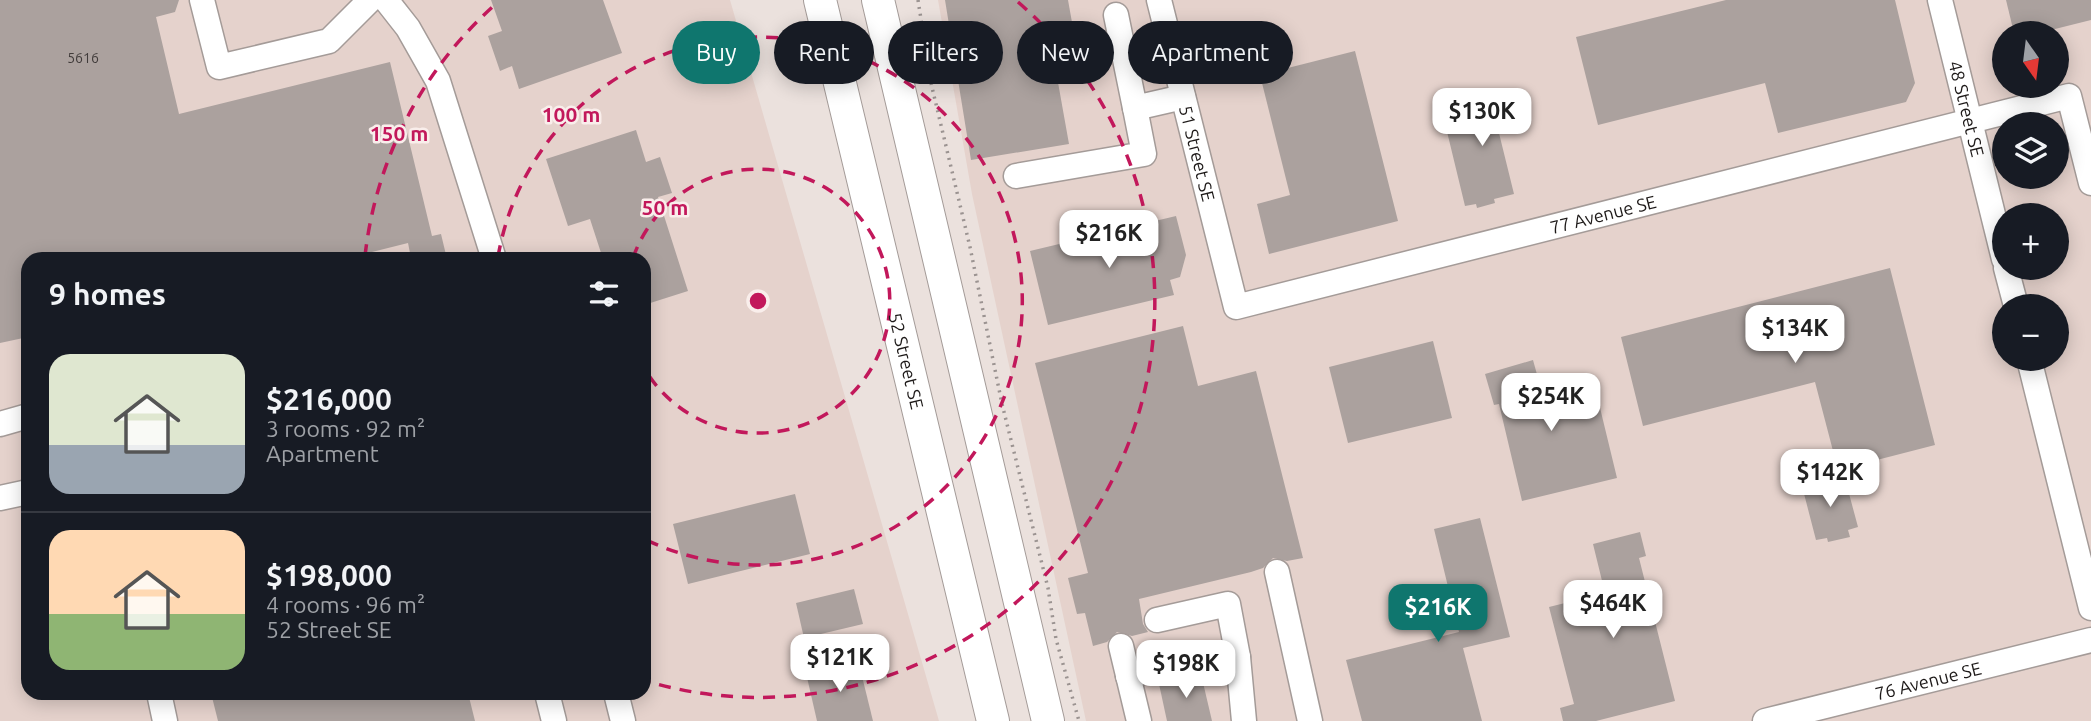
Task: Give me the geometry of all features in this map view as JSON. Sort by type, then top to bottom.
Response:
[{"type":"main road","name":"52 Street SE","points":[[820,0],[993,721]]},
{"type":"main road","points":[[878,0],[1048,721]]},
{"type":"street","points":[[202,0],[219,67],[329,41],[370,0]]},
{"type":"street","points":[[386,0],[408,28],[438,81],[492,252]]},
{"type":"street","name":"51 Street SE","points":[[1158,0],[1236,307]]},
{"type":"street","name":"48 Street SE","points":[[1940,0],[1992,211]]},
{"type":"street","points":[[1016,176],[1144,154],[1116,15]]},
{"type":"street","points":[[1114,45],[1122,44]]},
{"type":"street","name":"77 Avenue SE","points":[[1236,307],[2069,96],[2091,183]]},
{"type":"street","points":[[1135,108],[1183,97]]},
{"type":"street","points":[[2032,371],[2091,608]]},
{"type":"street","points":[[0,424],[21,418]]},
{"type":"street","points":[[0,498],[21,494]]},
{"type":"street","points":[[1277,572],[1310,721]]},
{"type":"street","points":[[1157,620],[1228,604],[1238,657],[1244,721]]},
{"type":"street","name":"76 Avenue SE","points":[[1765,721],[2091,640]]},
{"type":"street","points":[[1121,646],[1139,721]]},
{"type":"street","points":[[1128,676],[1198,657],[1238,657]]},
{"type":"street","points":[[160,700],[165,721]]},
{"type":"street","points":[[549,700],[554,721]]},
{"type":"street","points":[[618,700],[623,721]]},
{"type":"path","points":[[918,0],[931,83],[970,247],[1002,404],[1048,588],[1056,639],[1079,721]]},
{"type":"shaded area","points":[[0,0],[730,0],[736,21],[672,21],[672,84],[754,84],[939,721],[0,721]]},
{"type":"shaded area","points":[[938,0],[2091,0],[2091,721],[1086,721],[972,194],[953,84],[1003,84],[1003,21],[942,21]]},
{"type":"building","points":[[0,0],[179,0],[175,12],[156,17],[179,114],[390,62],[432,236],[441,234],[445,252],[410,252],[408,243],[372,252],[21,252],[21,338],[0,343]]},
{"type":"building","points":[[491,0],[603,0],[622,53],[519,89],[512,66],[500,71],[488,36],[502,31]]},
{"type":"building","points":[[945,0],[1068,0],[1072,21],[1017,21],[1017,84],[1058,84],[1069,144],[971,160],[959,84],[1003,84],[1003,21],[948,21]]},
{"type":"building","points":[[1726,0],[1895,0],[1915,83],[1906,102],[1778,133],[1765,83],[1598,125],[1576,37]]},
{"type":"building","points":[[2006,0],[2091,0],[2091,20],[2069,26],[2069,21],[2011,21]]},
{"type":"building","points":[[1355,51],[1398,221],[1269,254],[1257,204],[1290,195],[1262,84],[1293,84],[1293,67]]},
{"type":"building","points":[[1517,93],[1523,119],[1497,125],[1514,194],[1494,199],[1495,203],[1477,208],[1476,204],[1465,206],[1442,111]]},
{"type":"building","points":[[636,130],[646,162],[660,157],[672,193],[658,197],[688,291],[651,303],[651,252],[601,252],[590,219],[568,226],[546,159]]},
{"type":"building","points":[[1176,216],[1186,255],[1180,277],[1170,280],[1174,295],[1048,325],[1030,251]]},
{"type":"building","points":[[1890,268],[1935,445],[1838,470],[1815,382],[1643,426],[1621,337]]},
{"type":"building","points":[[1183,326],[1198,386],[1256,371],[1303,558],[1287,561],[1273,558],[1263,568],[1251,572],[1139,599],[1143,624],[1148,632],[1132,636],[1117,632],[1107,642],[1093,646],[1085,613],[1077,614],[1068,578],[1088,573],[1035,363]]},
{"type":"building","points":[[1433,341],[1452,418],[1348,443],[1329,367]]},
{"type":"building","points":[[1533,360],[1543,396],[1594,383],[1617,478],[1522,501],[1499,404],[1494,405],[1485,374]]},
{"type":"building","points":[[1844,475],[1858,527],[1848,530],[1850,537],[1828,542],[1827,538],[1816,540],[1802,486]]},
{"type":"building","points":[[795,494],[810,554],[688,584],[673,524]]},
{"type":"building","points":[[1480,518],[1510,637],[1463,648],[1482,721],[1362,721],[1346,660],[1459,632],[1434,529]]},
{"type":"building","points":[[1640,532],[1646,556],[1639,558],[1675,701],[1596,721],[1563,721],[1560,708],[1574,704],[1549,607],[1605,593],[1593,544]]},
{"type":"building","points":[[854,589],[863,624],[804,638],[796,603]]},
{"type":"building","points":[[858,660],[873,721],[817,721],[806,673]]},
{"type":"building","points":[[1201,674],[1212,721],[1167,721],[1159,684]]},
{"type":"building","points":[[213,700],[470,700],[475,721],[218,721]]}]
